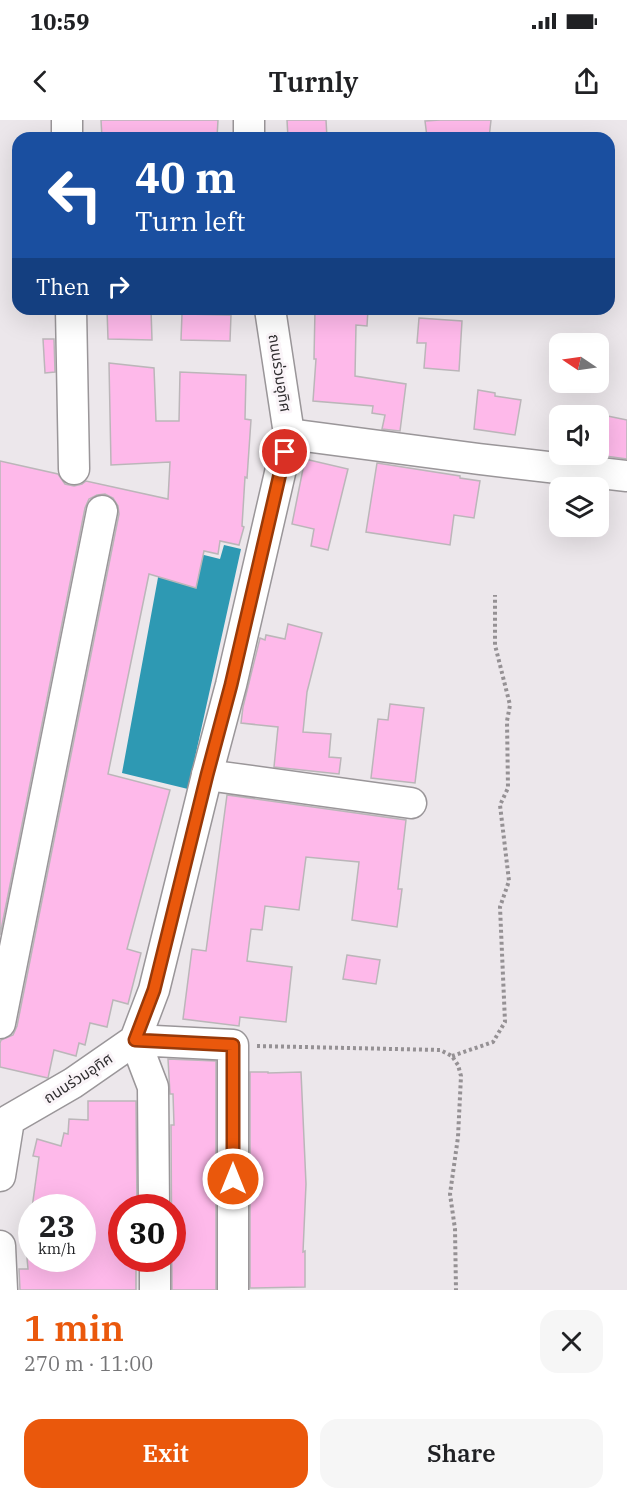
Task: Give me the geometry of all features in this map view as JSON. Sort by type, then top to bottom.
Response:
[{"type":"street","points":[[71,315],[74,469]]},
{"type":"street","name":"ถนนร่วมอุทิศ","points":[[0,1176],[5,1119],[73,1083],[135,1040],[154,990],[231,685],[289,434],[271,315]]},
{"type":"street","points":[[289,434],[467,458],[627,476]]},
{"type":"street","points":[[0,1023],[102,511]]},
{"type":"street","points":[[207,775],[411,803]]},
{"type":"street","points":[[154,1194],[153,1087],[135,1040],[233,1045],[233,1290]]},
{"type":"street","points":[[0,1246],[2,1290]]},
{"type":"street","points":[[155,1272],[155,1290]]},
{"type":"path","points":[[452,1056],[493,1042],[505,1022],[500,906],[509,881],[500,805],[508,788],[507,721],[510,705],[495,645],[495,595]]},
{"type":"path","points":[[233,1045],[440,1050],[452,1056],[461,1076],[458,1137],[450,1194],[455,1229],[456,1290]]},
{"type":"water","points":[[164,545],[220,559],[224,545],[241,549],[188,789],[122,773]]},
{"type":"building","points":[[101,120],[218,120],[217,132],[102,132]]},
{"type":"building","points":[[287,120],[326,120],[327,132],[288,132]]},
{"type":"building","points":[[491,120],[490,132],[426,132],[425,121]]},
{"type":"building","points":[[107,315],[151,315],[152,340],[108,339]]},
{"type":"building","points":[[182,315],[231,315],[230,341],[181,340]]},
{"type":"building","points":[[315,315],[368,315],[367,326],[356,325],[355,376],[406,384],[400,431],[382,429],[385,415],[372,413],[373,406],[313,401],[316,359],[314,359]]},
{"type":"building","points":[[419,318],[462,321],[459,371],[424,368],[426,343],[417,343]]},
{"type":"building","points":[[43,339],[54,339],[55,372],[45,373]]},
{"type":"building","points":[[109,363],[154,368],[156,421],[179,421],[180,372],[246,375],[245,419],[251,420],[247,478],[245,477],[242,526],[244,527],[239,545],[220,541],[218,554],[204,551],[196,588],[149,574],[108,774],[170,790],[127,949],[141,953],[128,1004],[113,1000],[107,1027],[90,1023],[85,1045],[79,1043],[76,1056],[54,1050],[48,1078],[0,1067],[0,1043],[1,1040],[13,1035],[17,1026],[119,514],[118,506],[113,498],[105,494],[89,499],[85,508],[0,935],[0,461],[58,474],[65,484],[74,486],[86,481],[168,499],[170,462],[111,465]]},
{"type":"building","points":[[478,390],[495,393],[495,396],[521,400],[515,435],[474,429]]},
{"type":"building","points":[[609,416],[627,420],[627,459],[609,457]]},
{"type":"building","points":[[305,459],[348,469],[328,550],[311,546],[314,529],[292,524]]},
{"type":"building","points":[[377,463],[480,481],[474,518],[454,515],[450,545],[366,532]]},
{"type":"building","points":[[288,624],[322,633],[307,692],[303,732],[331,734],[329,757],[341,758],[339,774],[274,767],[278,727],[241,723],[260,638],[265,640],[266,635],[285,639]]},
{"type":"building","points":[[390,704],[424,708],[415,783],[371,778],[378,719],[388,720]]},
{"type":"building","points":[[227,795],[406,820],[398,889],[402,889],[397,927],[352,920],[359,862],[306,857],[299,910],[265,906],[262,930],[251,929],[247,961],[292,967],[286,1022],[240,1017],[239,1026],[183,1019],[192,949],[206,951]]},
{"type":"building","points":[[347,955],[380,960],[376,984],[343,979]]},
{"type":"building","points":[[168,1059],[216,1061],[216,1290],[172,1290],[172,1272],[186,1272],[186,1194],[171,1194],[171,1125],[174,1125],[173,1094],[170,1094]]},
{"type":"building","points":[[250,1072],[301,1072],[306,1184],[303,1252],[305,1251],[305,1287],[250,1288]]},
{"type":"building","points":[[88,1101],[136,1101],[137,1194],[108,1194],[108,1272],[136,1272],[136,1290],[20,1290],[19,1272],[96,1272],[96,1194],[34,1194],[39,1157],[33,1156],[37,1139],[61,1146],[64,1133],[68,1134],[69,1119],[88,1120]]},
{"type":"route","points":[[233,1179],[233,1045],[135,1040],[154,990],[231,685],[285,452]]}]
